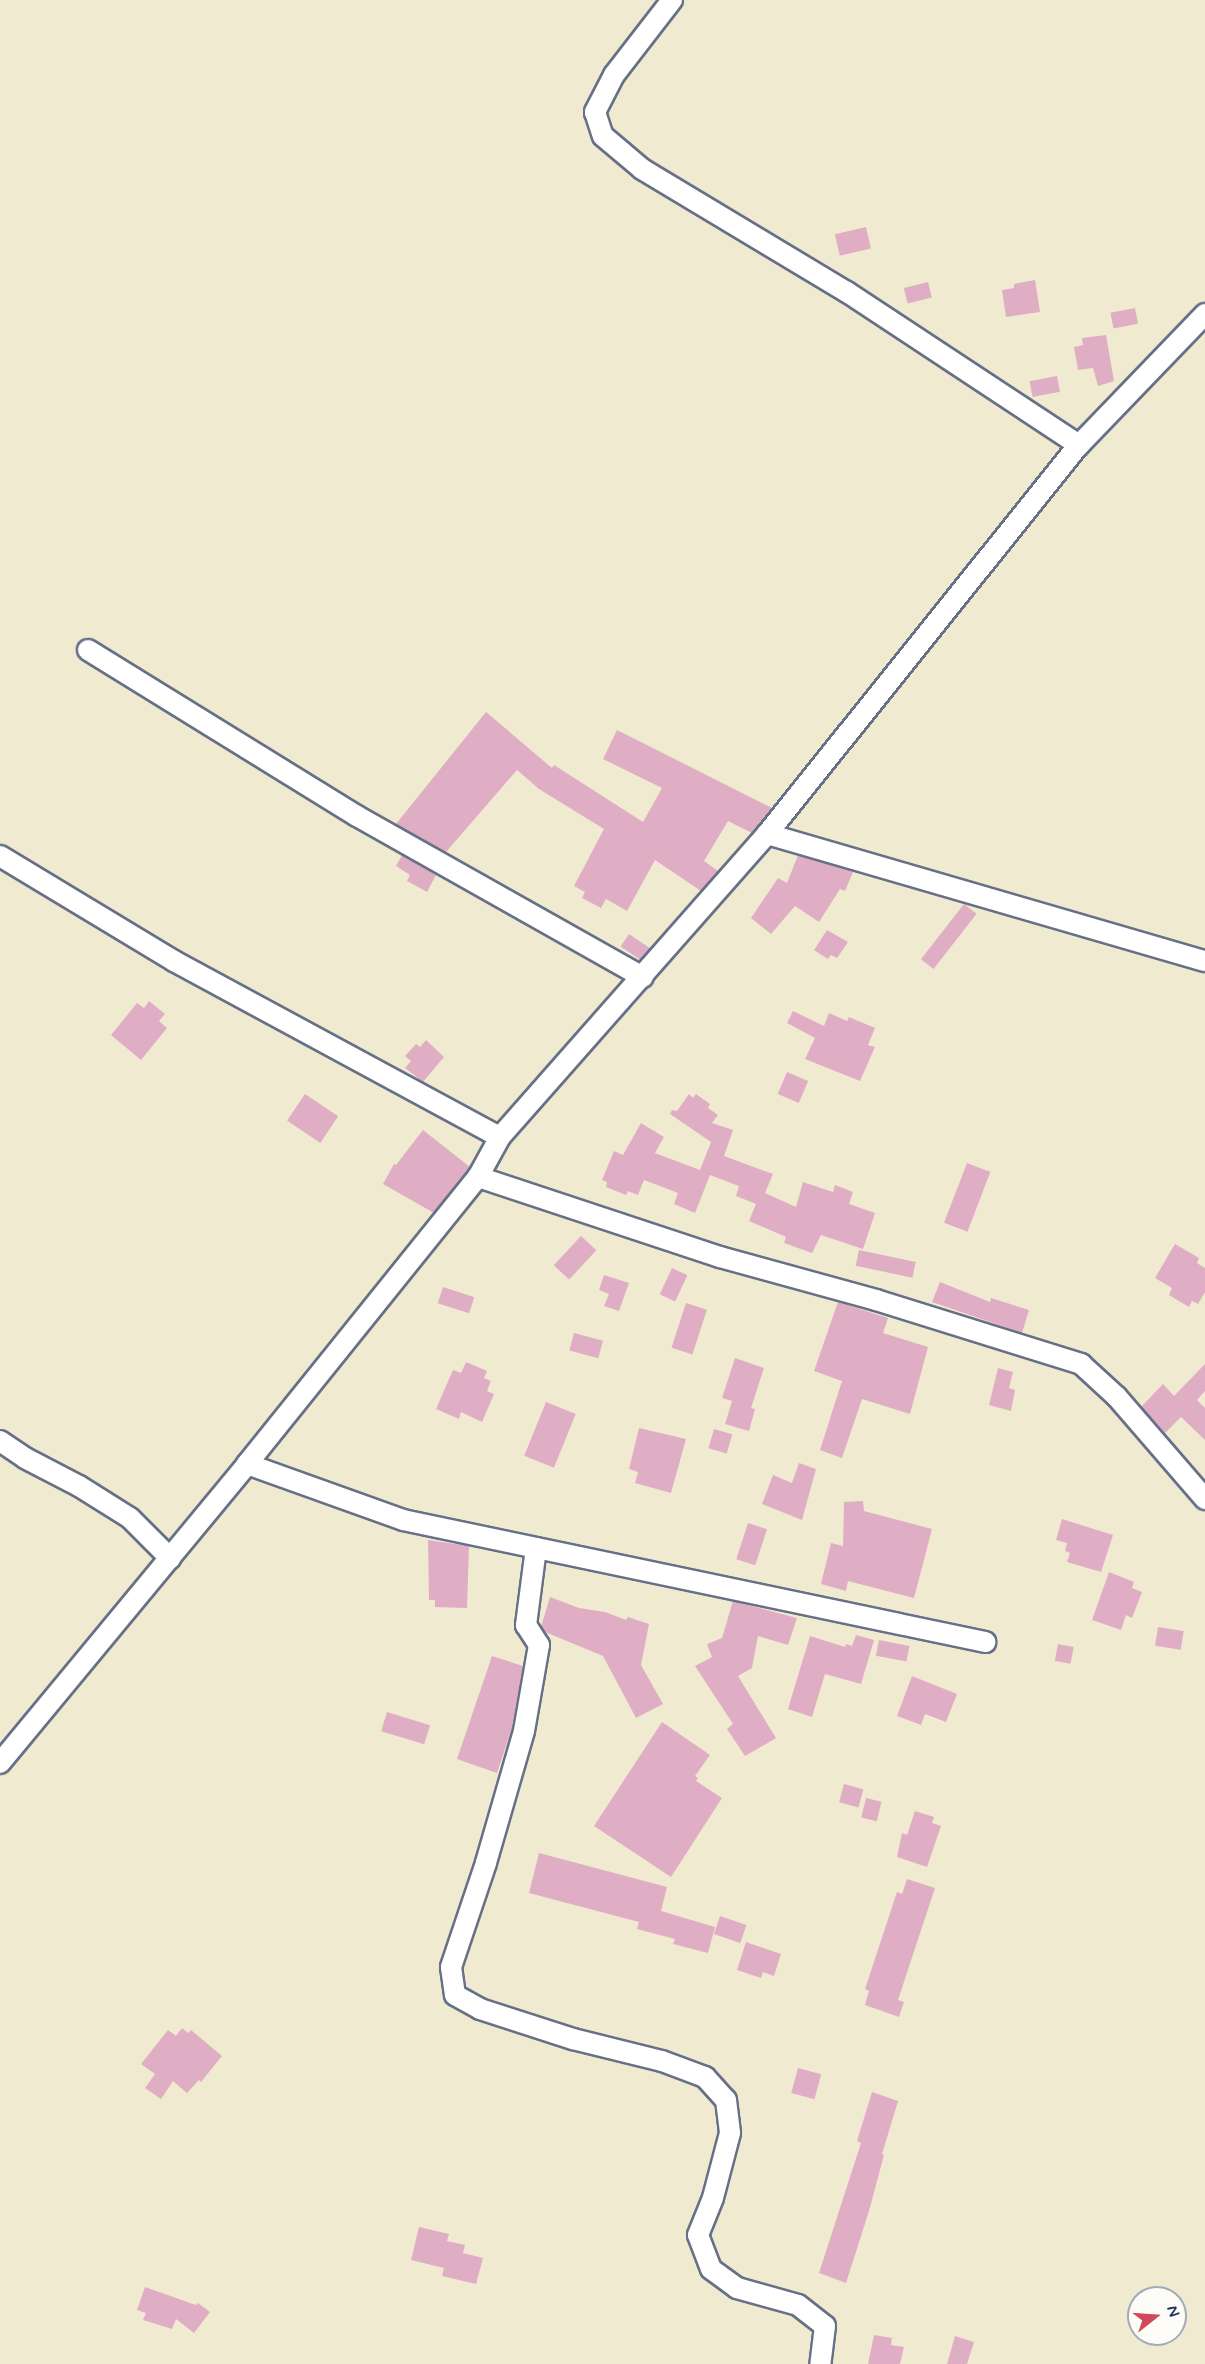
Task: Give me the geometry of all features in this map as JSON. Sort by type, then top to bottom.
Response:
[{"type":"street","points":[[672,0],[614,75],[595,112],[603,136],[642,169],[847,292],[1079,446]]},
{"type":"street","points":[[0,1763],[247,1464],[478,1178],[500,1137],[767,834],[1079,446],[1205,314]]},
{"type":"street","points":[[88,650],[357,816],[643,977]]},
{"type":"street","points":[[767,834],[1205,962]]},
{"type":"street","points":[[0,856],[174,961],[500,1137]]},
{"type":"street","points":[[478,1178],[720,1257],[876,1300],[1081,1364],[1117,1397],[1205,1499]]},
{"type":"street","points":[[0,1441],[25,1458],[78,1486],[130,1518],[170,1558]]},
{"type":"street","points":[[247,1464],[403,1520],[985,1642]]},
{"type":"street","points":[[536,1548],[526,1625],[539,1645],[524,1731],[486,1863],[452,1967],[455,1995],[491,2012],[573,2039],[662,2061],[705,2077],[726,2100],[730,2133],[713,2198],[698,2235],[711,2269],[737,2288],[798,2305],[825,2326],[820,2364]]},
{"type":"building","points":[[866,227],[871,248],[840,256],[835,234]]},
{"type":"building","points":[[1035,280],[1040,312],[1006,317],[1002,290],[1014,288],[1014,284]]},
{"type":"building","points":[[928,282],[932,298],[908,304],[904,288]]},
{"type":"building","points":[[1135,308],[1138,324],[1114,328],[1110,313]]},
{"type":"building","points":[[1106,335],[1114,381],[1098,386],[1093,368],[1078,370],[1074,347],[1083,345],[1082,338]]},
{"type":"building","points":[[1057,376],[1060,392],[1033,397],[1030,381]]},
{"type":"building","points":[[486,712],[552,768],[554,765],[643,822],[662,788],[603,759],[617,730],[772,808],[752,833],[728,821],[704,861],[718,871],[701,891],[655,860],[627,911],[606,899],[601,908],[582,898],[585,892],[574,886],[604,829],[539,789],[517,770],[446,852],[396,824]]},
{"type":"building","points":[[402,855],[436,875],[427,892],[407,881],[410,875],[396,866]]},
{"type":"building","points":[[798,855],[853,872],[845,891],[840,889],[819,922],[795,906],[771,934],[751,918],[778,878],[787,883]]},
{"type":"building","points":[[964,904],[977,914],[934,969],[921,959]]},
{"type":"building","points":[[827,930],[848,942],[837,958],[831,955],[828,959],[814,950]]},
{"type":"building","points":[[629,934],[650,948],[641,960],[621,946]]},
{"type":"building","points":[[149,1001],[165,1014],[159,1021],[167,1028],[141,1060],[111,1035],[137,1003],[144,1008]]},
{"type":"building","points":[[793,1011],[824,1026],[829,1013],[847,1021],[849,1017],[875,1028],[868,1045],[875,1047],[860,1081],[805,1059],[815,1038],[787,1023]]},
{"type":"building","points":[[426,1040],[444,1057],[423,1082],[405,1068],[411,1061],[405,1056],[416,1044],[420,1047]]},
{"type":"building","points":[[787,1072],[808,1081],[799,1103],[778,1094]]},
{"type":"building","points":[[305,1094],[338,1116],[320,1143],[287,1121]]},
{"type":"building","points":[[689,1094],[693,1098],[696,1094],[710,1104],[708,1108],[718,1115],[712,1123],[733,1130],[724,1156],[773,1174],[765,1193],[796,1207],[803,1182],[833,1192],[835,1185],[853,1192],[849,1204],[875,1213],[863,1249],[821,1235],[812,1253],[784,1243],[786,1237],[749,1221],[756,1204],[736,1196],[739,1186],[710,1175],[695,1213],[674,1204],[678,1193],[644,1180],[638,1195],[628,1191],[626,1195],[606,1187],[607,1182],[602,1180],[614,1151],[623,1155],[641,1123],[664,1137],[655,1153],[700,1170],[711,1142],[670,1114],[672,1110],[677,1111]]},
{"type":"building","points":[[423,1130],[470,1167],[434,1213],[383,1184],[394,1164],[396,1165]]},
{"type":"building","points":[[967,1163],[990,1172],[967,1232],[944,1223]]},
{"type":"building","points":[[581,1236],[596,1250],[569,1280],[554,1265]]},
{"type":"building","points":[[1175,1244],[1199,1258],[1197,1263],[1205,1268],[1205,1292],[1198,1304],[1192,1301],[1189,1307],[1169,1295],[1172,1288],[1155,1278]]},
{"type":"building","points":[[859,1250],[916,1262],[912,1278],[856,1266]]},
{"type":"building","points":[[672,1268],[687,1275],[675,1301],[660,1294]]},
{"type":"building","points":[[604,1275],[629,1283],[619,1311],[604,1306],[609,1294],[599,1290]]},
{"type":"building","points":[[940,1282],[990,1302],[991,1298],[1029,1310],[1022,1333],[932,1302]]},
{"type":"building","points":[[443,1287],[474,1297],[469,1313],[438,1303]]},
{"type":"building","points":[[838,1302],[888,1318],[883,1333],[928,1347],[910,1414],[862,1399],[842,1458],[820,1450],[842,1381],[814,1371]]},
{"type":"building","points":[[686,1303],[707,1310],[692,1354],[671,1348]]},
{"type":"building","points":[[574,1333],[603,1341],[598,1358],[569,1350]]},
{"type":"building","points":[[735,1358],[764,1368],[751,1408],[755,1409],[749,1431],[725,1424],[732,1401],[722,1398]]},
{"type":"building","points":[[466,1362],[487,1371],[484,1378],[491,1381],[487,1391],[494,1394],[482,1422],[461,1412],[459,1419],[436,1409],[453,1370],[461,1373]]},
{"type":"building","points":[[1205,1364],[1205,1391],[1197,1400],[1205,1408],[1205,1440],[1181,1417],[1165,1433],[1141,1407],[1163,1384],[1174,1396]]},
{"type":"building","points":[[998,1368],[1013,1372],[1009,1388],[1015,1390],[1011,1411],[989,1405]]},
{"type":"building","points":[[546,1402],[576,1414],[554,1468],[524,1456]]},
{"type":"building","points":[[639,1428],[686,1439],[671,1493],[635,1483],[638,1472],[629,1469]]},
{"type":"building","points":[[714,1429],[732,1434],[727,1453],[708,1448]]},
{"type":"building","points":[[799,1463],[816,1469],[802,1520],[762,1504],[773,1475],[792,1483]]},
{"type":"building","points":[[863,1501],[864,1511],[932,1529],[914,1598],[848,1581],[846,1591],[821,1584],[831,1543],[843,1546],[844,1502]]},
{"type":"building","points":[[1062,1519],[1113,1535],[1101,1572],[1067,1562],[1070,1553],[1065,1551],[1067,1543],[1056,1540]]},
{"type":"building","points":[[748,1523],[767,1529],[755,1565],[736,1559]]},
{"type":"building","points":[[428,1540],[469,1546],[467,1608],[435,1607],[435,1600],[429,1600]]},
{"type":"building","points":[[1109,1572],[1134,1582],[1132,1588],[1142,1592],[1132,1618],[1126,1615],[1121,1630],[1092,1620]]},
{"type":"building","points":[[550,1597],[579,1608],[605,1612],[626,1620],[628,1617],[649,1624],[641,1665],[663,1704],[636,1718],[603,1656],[545,1632],[541,1627]]},
{"type":"building","points":[[733,1601],[797,1618],[788,1645],[758,1636],[752,1668],[738,1676],[776,1738],[745,1756],[727,1729],[733,1724],[695,1666],[712,1657],[707,1644],[722,1638]]},
{"type":"building","points":[[1158,1627],[1184,1631],[1181,1650],[1155,1646]]},
{"type":"building","points":[[856,1635],[874,1640],[861,1684],[825,1674],[812,1717],[788,1709],[810,1636],[845,1647],[846,1644],[852,1646]]},
{"type":"building","points":[[879,1640],[909,1646],[906,1662],[876,1656]]},
{"type":"building","points":[[1058,1644],[1074,1647],[1070,1664],[1055,1661]]},
{"type":"building","points":[[492,1656],[523,1666],[512,1728],[497,1773],[457,1759]]},
{"type":"building","points":[[912,1676],[957,1694],[946,1722],[925,1714],[921,1725],[897,1716]]},
{"type":"building","points":[[387,1712],[430,1725],[424,1744],[381,1731]]},
{"type":"building","points":[[662,1722],[710,1755],[695,1776],[698,1778],[696,1781],[722,1798],[671,1877],[594,1826]]},
{"type":"building","points":[[844,1784],[863,1789],[858,1808],[839,1802]]},
{"type":"building","points":[[866,1798],[882,1802],[877,1821],[861,1817]]},
{"type":"building","points":[[915,1811],[934,1817],[932,1823],[941,1826],[927,1867],[897,1857],[902,1833],[907,1835]]},
{"type":"building","points":[[539,1853],[667,1887],[661,1911],[715,1927],[708,1953],[673,1944],[675,1939],[637,1929],[639,1922],[529,1893]]},
{"type":"building","points":[[907,1879],[935,1888],[898,2000],[904,2002],[899,2017],[865,2005],[869,1991],[865,1989],[897,1892],[902,1894]]},
{"type":"building","points":[[720,1916],[746,1925],[740,1943],[714,1934]]},
{"type":"building","points":[[746,1942],[781,1954],[774,1976],[763,1972],[761,1978],[737,1970]]},
{"type":"building","points":[[182,2028],[188,2033],[191,2030],[222,2056],[201,2082],[199,2080],[187,2093],[173,2081],[161,2099],[145,2088],[155,2074],[141,2064],[168,2030],[176,2036]]},
{"type":"building","points":[[798,2068],[821,2074],[814,2099],[791,2093]]},
{"type":"building","points":[[872,2092],[898,2101],[882,2154],[884,2155],[869,2211],[846,2283],[819,2273],[861,2143],[857,2141]]},
{"type":"building","points":[[419,2227],[449,2234],[447,2241],[465,2245],[463,2253],[483,2258],[476,2284],[442,2276],[444,2268],[411,2260]]},
{"type":"building","points":[[145,2287],[196,2305],[198,2303],[210,2312],[194,2333],[176,2319],[172,2329],[143,2320],[146,2313],[137,2310]]},
{"type":"building","points":[[874,2335],[892,2338],[891,2345],[904,2347],[900,2364],[868,2364]]},
{"type":"building","points":[[955,2336],[974,2342],[967,2364],[947,2364]]}]
